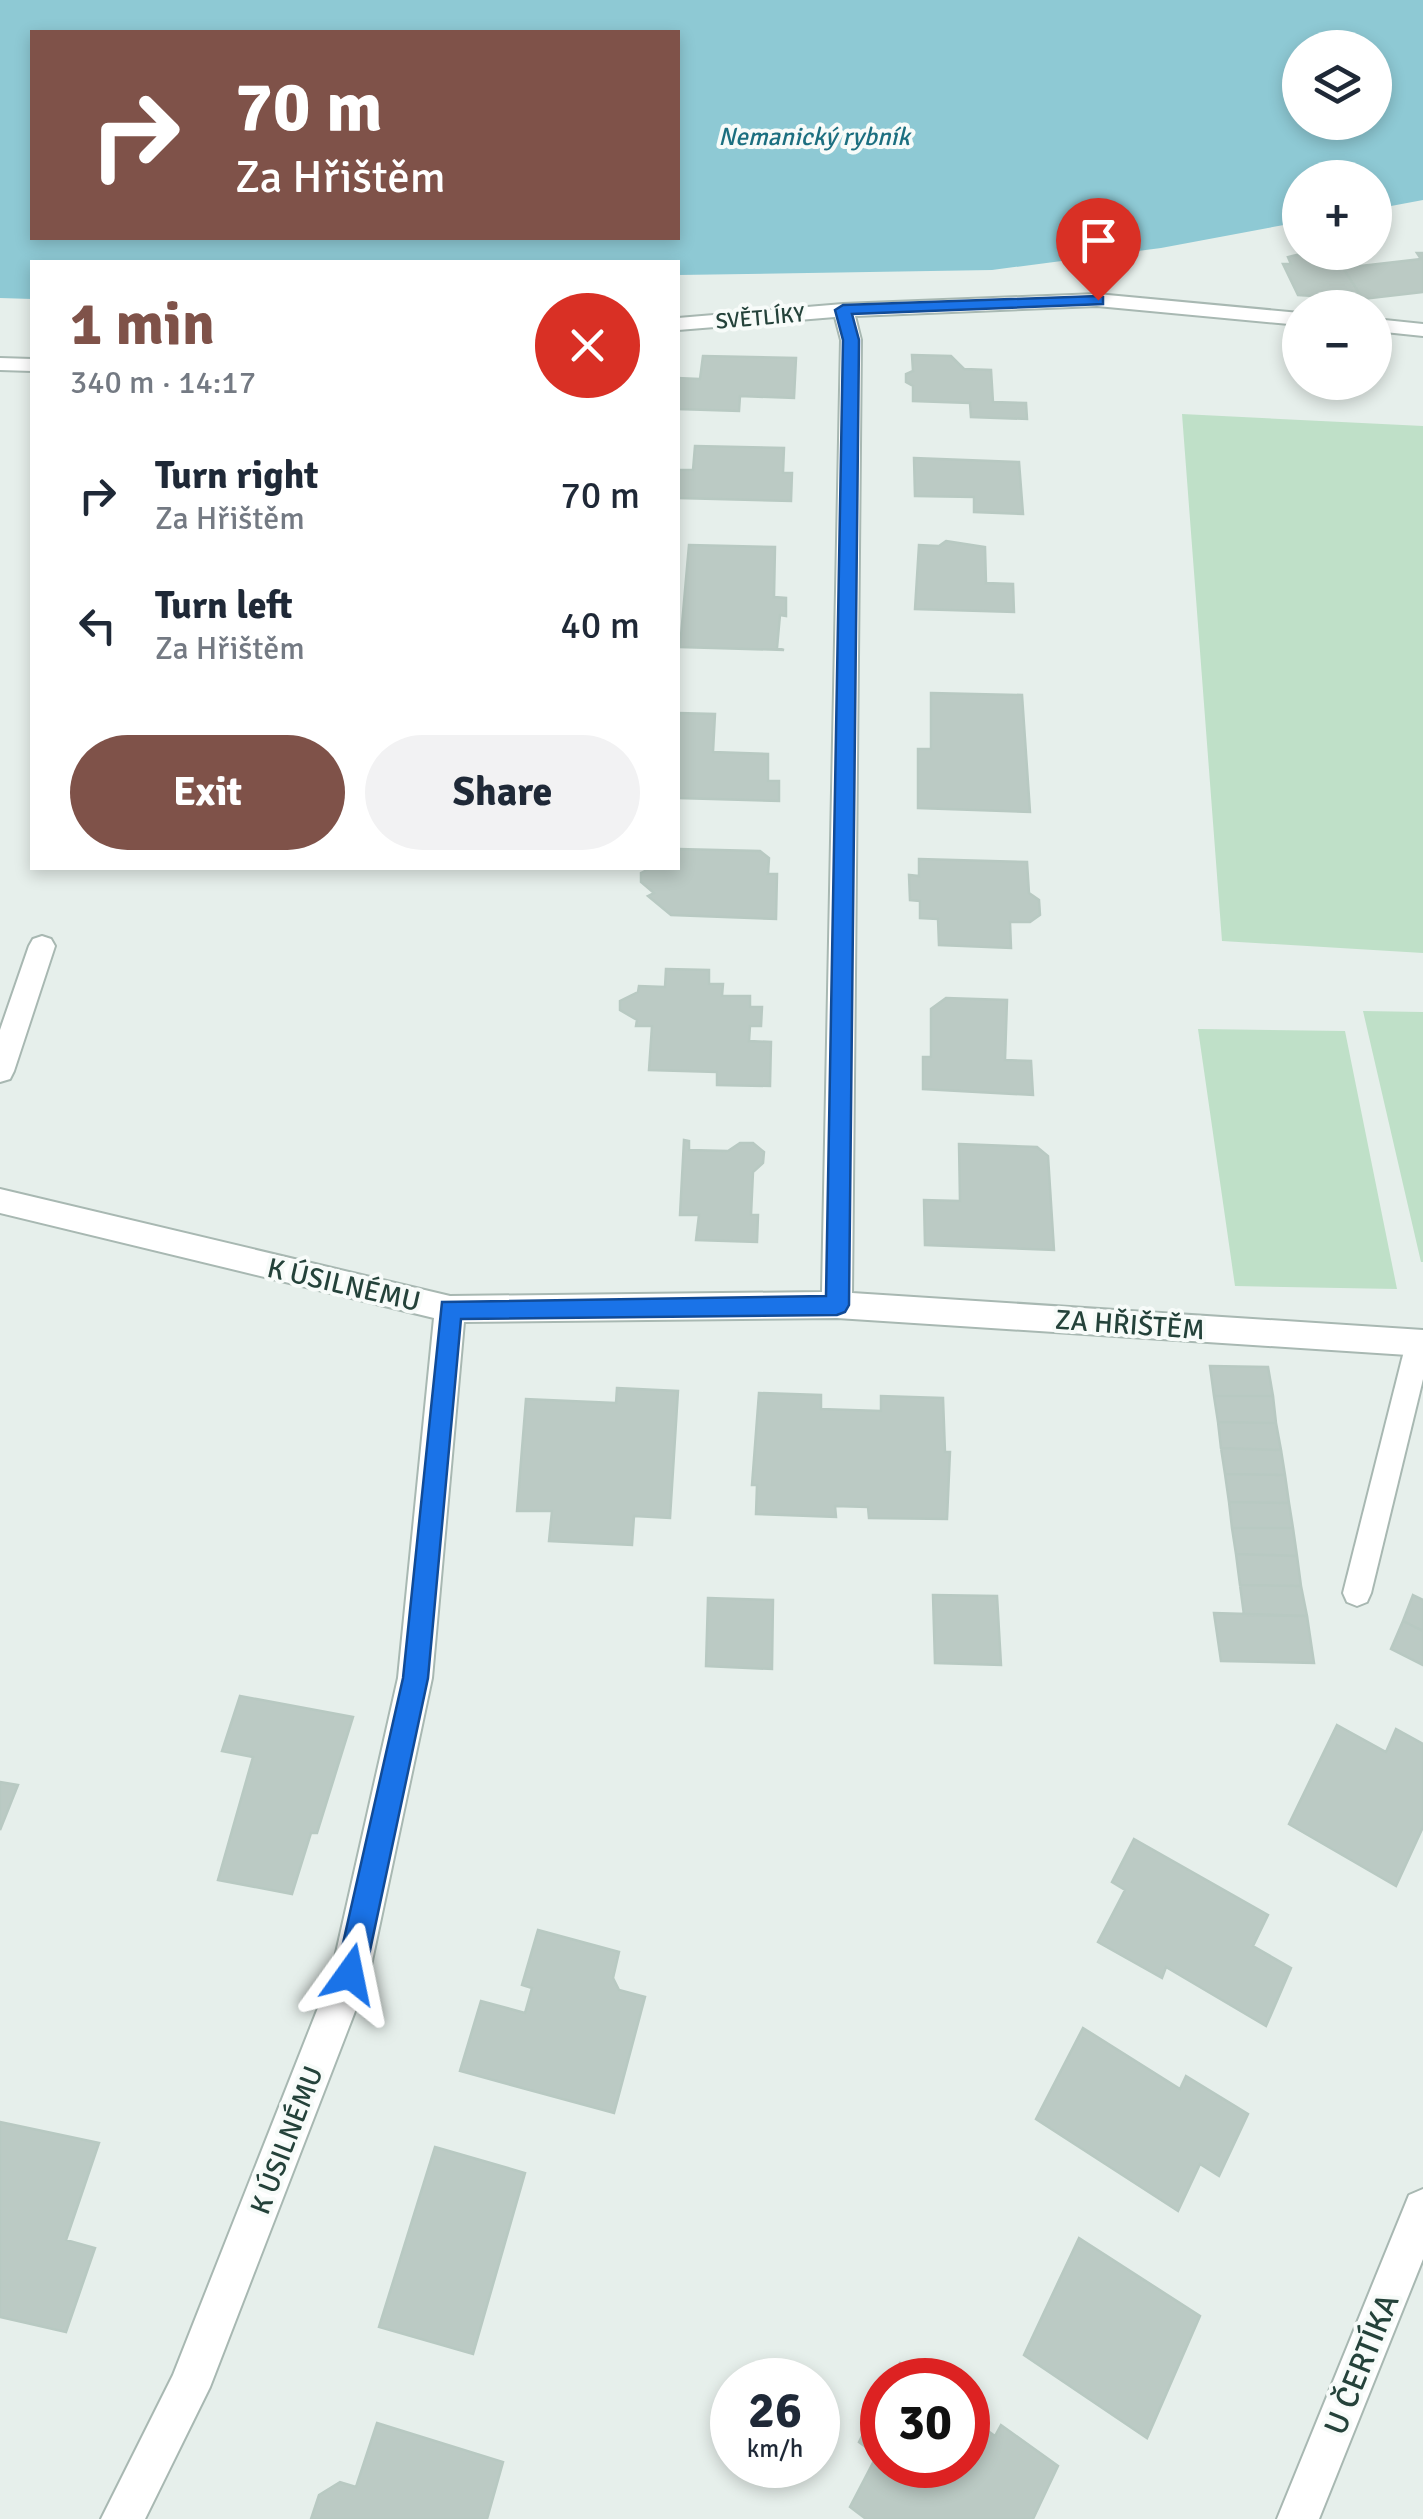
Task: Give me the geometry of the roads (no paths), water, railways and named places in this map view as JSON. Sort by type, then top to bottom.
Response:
[{"type":"street","points":[[837,1305],[851,340],[843,310],[1098,300],[1282,317]]},
{"type":"street","name":"SVĚTLÍKY","points":[[680,324],[843,310]]},
{"type":"street","points":[[1392,327],[1423,330]]},
{"type":"street","points":[[0,364],[30,365]]},
{"type":"street","points":[[0,1071],[42,946]]},
{"type":"street","name":"K ÚSILNÉMU","points":[[0,1202],[450,1309],[416,1678],[350,1974],[188,2388],[122,2519]]},
{"type":"street","name":"ZA HŘIŠTĚM","points":[[450,1309],[837,1305],[1421,1343]]},
{"type":"street","name":"U ČERTÍKA","points":[[1298,2519],[1423,2209]]},
{"type":"lane","points":[[1356,1593],[1421,1343]]},
{"type":"water","name":"Nemanický rybník","points":[[0,0],[1423,0],[1423,200],[1392,206],[1392,160],[1282,160],[1282,225],[1161,248],[992,270],[680,275],[680,260],[30,260],[30,299],[0,298]]}]
